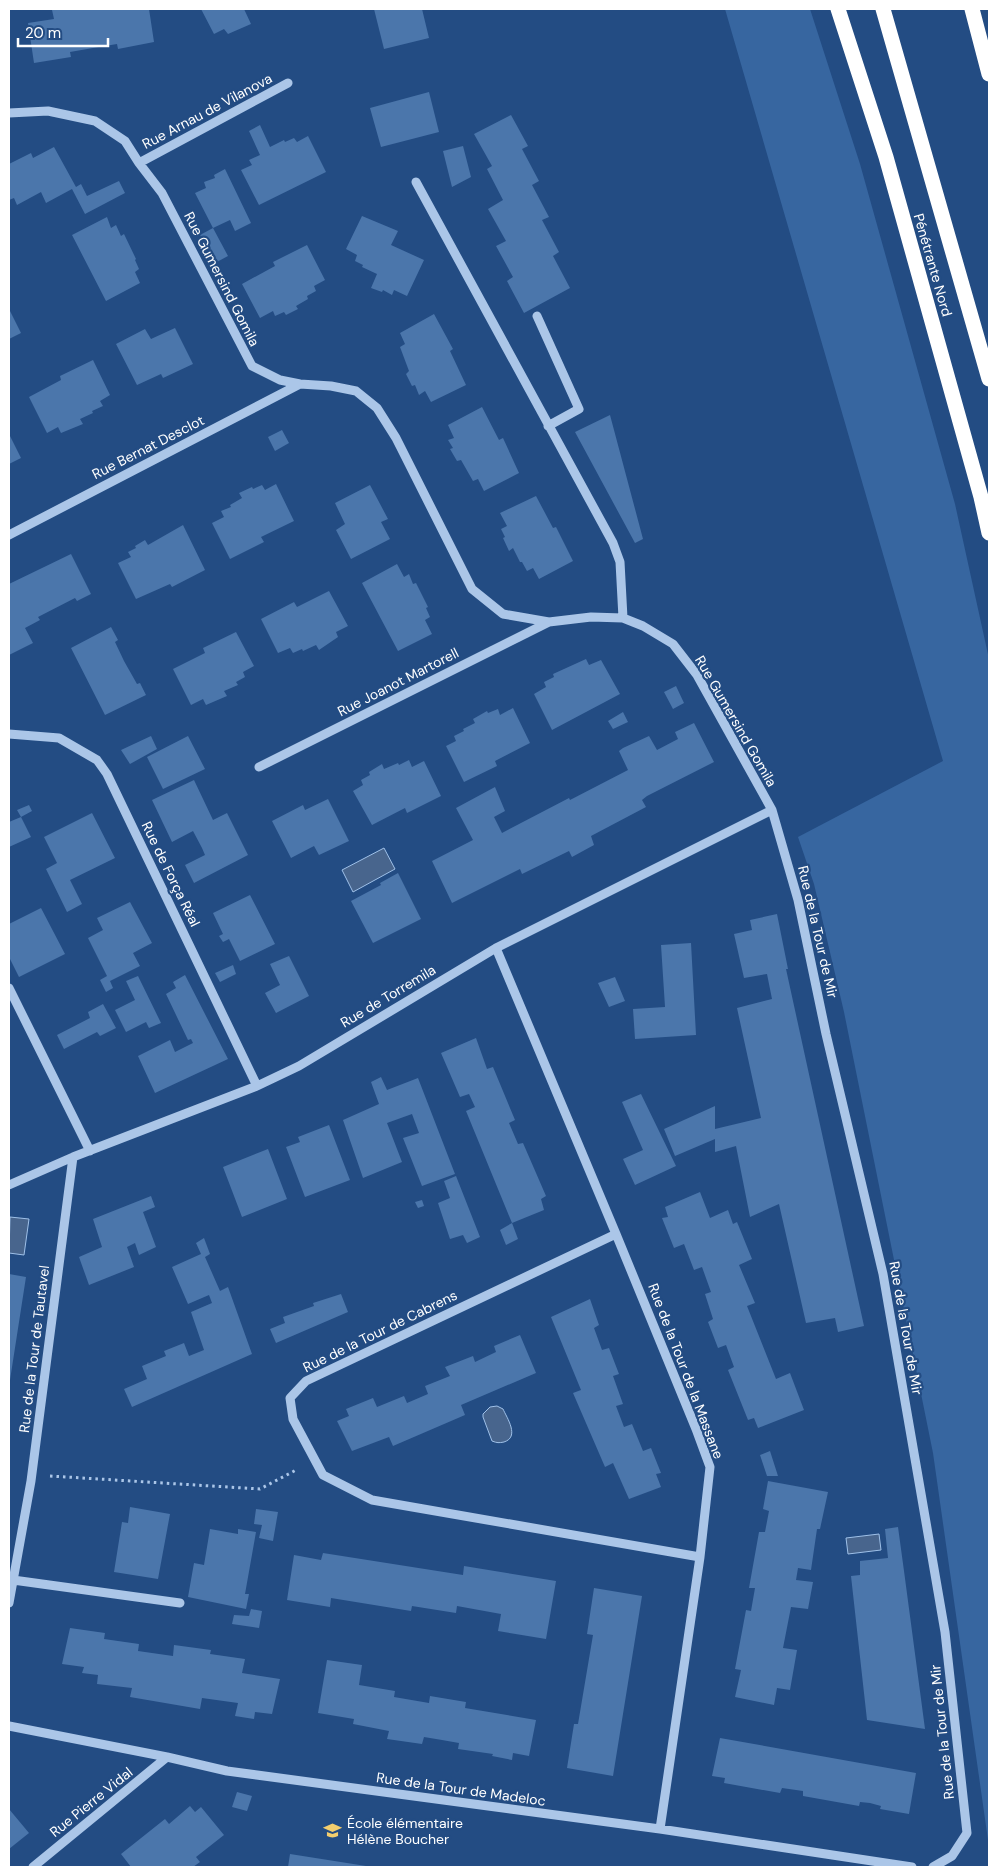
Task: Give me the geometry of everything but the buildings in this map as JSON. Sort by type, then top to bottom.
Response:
[{"type":"highway","name":"Pénétrante Nord","points":[[838,9],[886,157],[981,497],[989,533]]},
{"type":"highway","name":"Pénétrante Nord","points":[[883,9],[989,379]]},
{"type":"highway","points":[[972,9],[989,74]]},
{"type":"street","name":"Rue Arnau de Vilanova","points":[[139,163],[288,82]]},
{"type":"street","name":"Rue Gumersind Gomila","points":[[9,113],[48,111],[95,121],[125,141],[162,193],[252,366],[280,380],[356,391],[376,408],[396,438],[472,589],[503,614],[549,622],[591,617],[623,618],[643,626],[673,644],[697,675],[772,810]]},
{"type":"street","points":[[416,182],[613,544],[620,562],[623,618]]},
{"type":"street","points":[[537,316],[579,409],[548,426]]},
{"type":"street","name":"Rue Bernat Desclot","points":[[9,535],[300,384]]},
{"type":"street","name":"Rue Joanot Martorell","points":[[259,767],[549,622]]},
{"type":"street","name":"Rue de Força Réal","points":[[9,734],[59,738],[97,760],[107,774],[257,1086]]},
{"type":"street","name":"Rue de Torremila","points":[[9,1185],[73,1157],[257,1086],[299,1066],[496,948],[772,810]]},
{"type":"street","name":"Rue de la Tour de Mir","points":[[772,810],[798,900],[826,1034],[883,1274],[945,1632],[967,1834],[952,1856],[933,1867]]},
{"type":"street","name":"Rue de la Tour de la Massane","points":[[496,948],[616,1234],[710,1467],[700,1557],[660,1829]]},
{"type":"street","points":[[9,988],[90,1151]]},
{"type":"street","name":"Rue de la Tour de Tautavel","points":[[9,1603],[32,1475],[73,1157]]},
{"type":"street","name":"Rue de la Tour de Cabrens","points":[[616,1234],[306,1381],[290,1398],[293,1419],[323,1475],[372,1500],[700,1557]]},
{"type":"street","points":[[13,1580],[180,1603]]},
{"type":"street","name":"Rue de la Tour de Madeloc","points":[[9,1726],[167,1757],[227,1771],[660,1829],[912,1867]]},
{"type":"street","name":"Rue Pierre Vidal","points":[[33,1867],[167,1757]]},
{"type":"path","points":[[32,1475],[260,1489],[316,1461]]},
{"type":"shaded area","points":[[725,9],[810,9],[860,164],[955,504],[989,659],[989,1847],[933,1453],[844,1012],[814,884],[798,837],[943,761]]},
{"type":"shaded area","points":[[384,848],[395,869],[353,892],[342,870]]},
{"type":"shaded area","points":[[10,1217],[29,1219],[24,1255],[9,1253]]},
{"type":"shaded area","points":[[497,1406],[503,1409],[512,1432],[509,1440],[501,1443],[492,1441],[483,1417],[483,1414],[490,1407]]},
{"type":"shaded area","points":[[879,1534],[881,1550],[848,1554],[846,1538]]},
{"type":"place","name":"École élémentaire Hélène Boucher","points":[[333,1831]]}]
